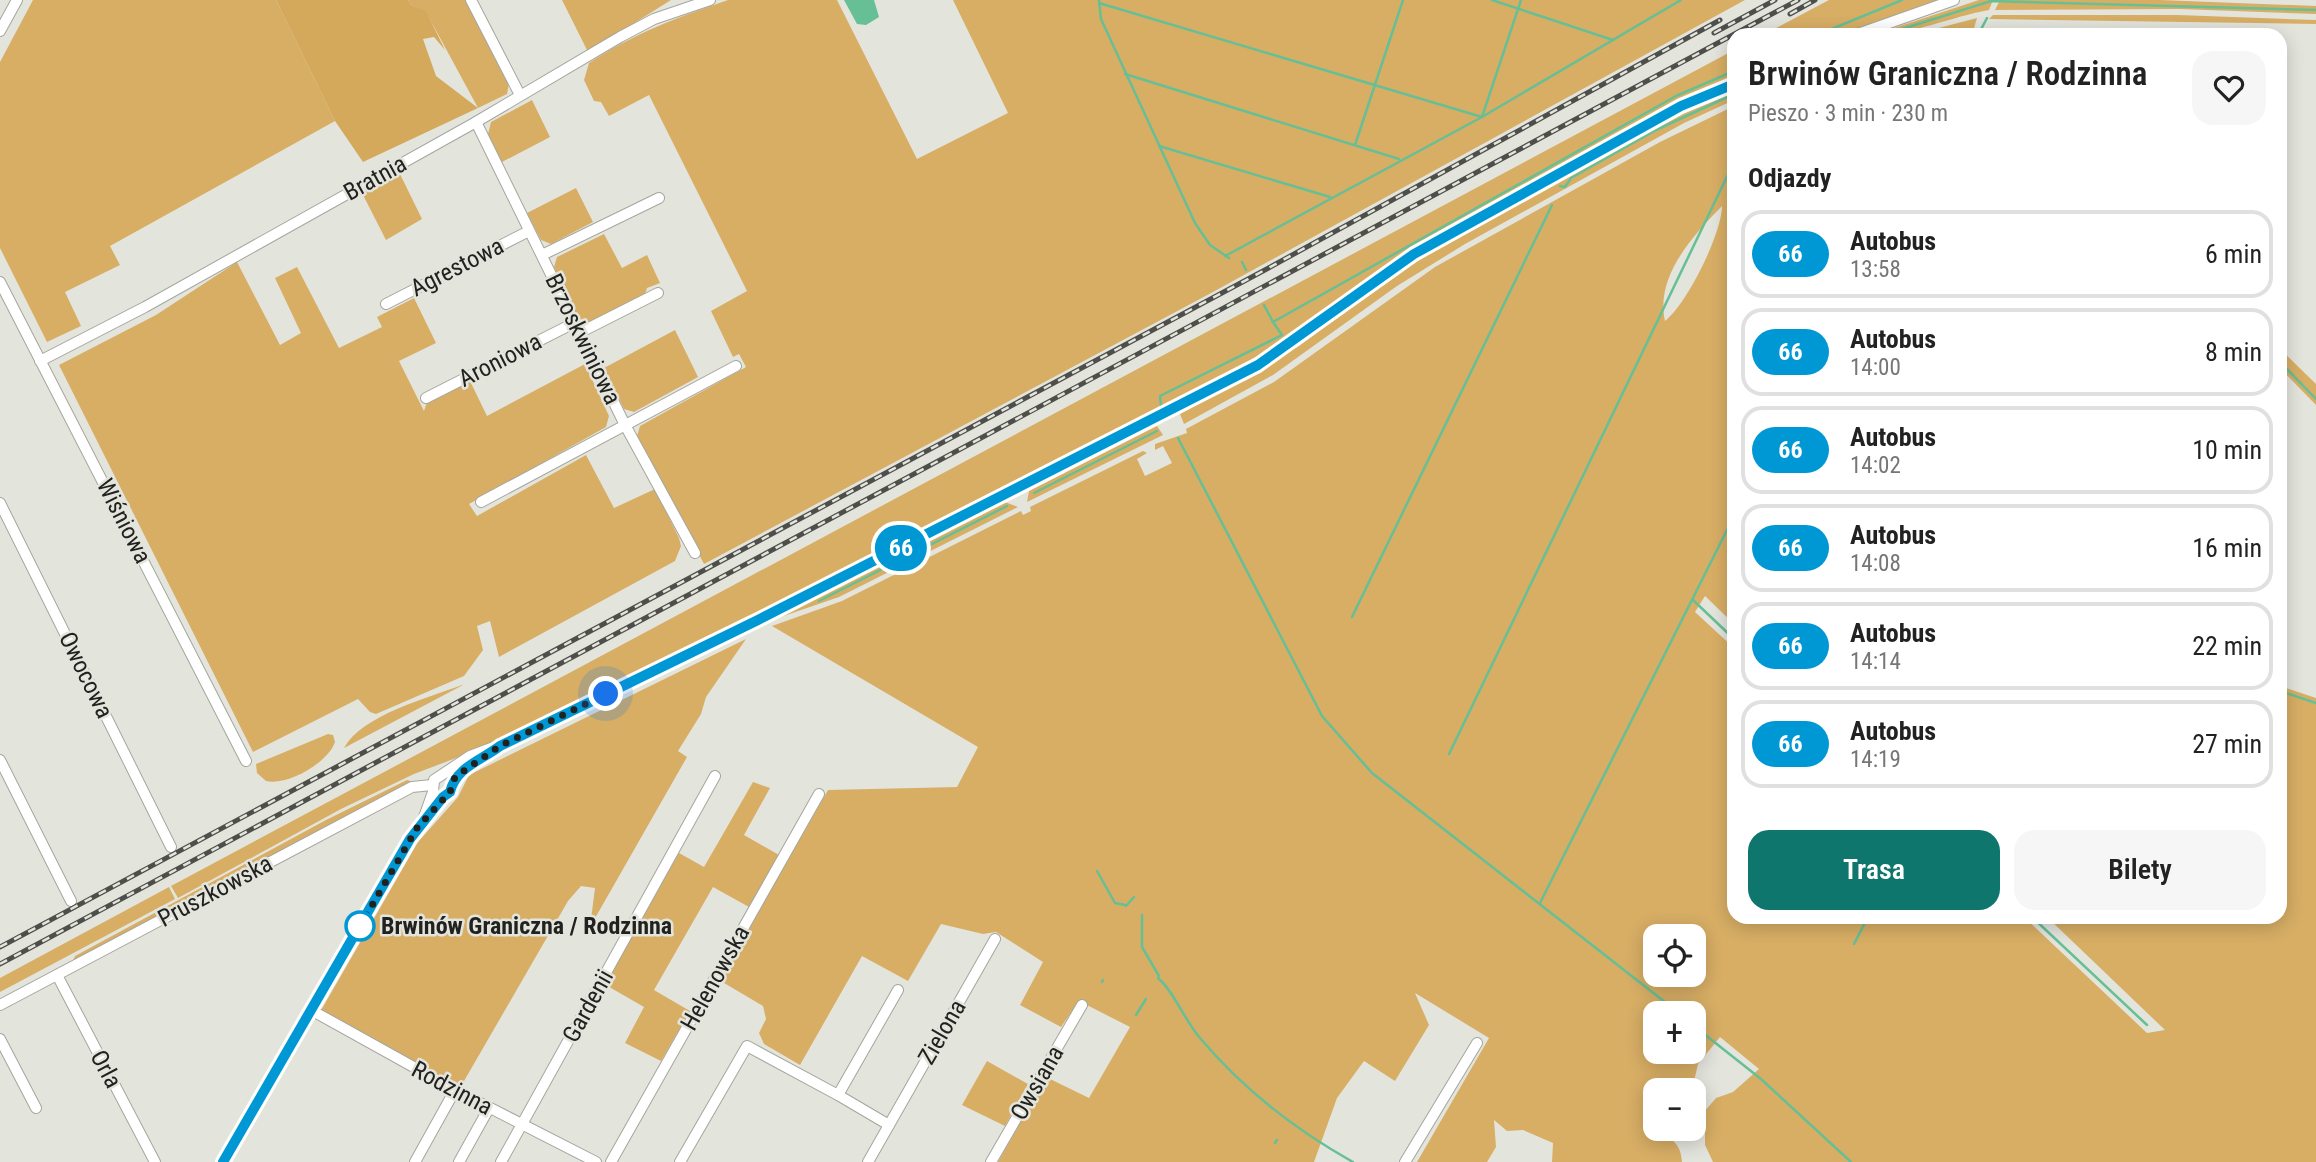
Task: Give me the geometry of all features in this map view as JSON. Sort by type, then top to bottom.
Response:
[{"type":"street","points":[[0,31],[17,0]]},
{"type":"street","points":[[471,0],[520,95]]},
{"type":"street","name":"Bratnia","points":[[40,361],[145,307],[654,19],[710,0]]},
{"type":"street","points":[[1875,28],[1954,0]]},
{"type":"street","points":[[223,1162],[423,820],[436,791],[479,751],[500,746],[758,620],[1247,372],[1414,254],[1670,113],[1727,87]]},
{"type":"street","name":"Brzoskwiniowa","points":[[476,122],[625,425],[695,553]]},
{"type":"street","points":[[542,255],[659,198]]},
{"type":"street","name":"Agrestowa","points":[[386,304],[529,231]]},
{"type":"street","name":"Wiśniowa","points":[[0,282],[246,761]]},
{"type":"street","name":"Aroniowa","points":[[426,398],[658,293]]},
{"type":"street","points":[[481,502],[736,366]]},
{"type":"street","name":"Owocowa","points":[[0,503],[171,847]]},
{"type":"street","points":[[0,760],[71,901]]},
{"type":"street","name":"Gardenii","points":[[501,1162],[715,776]]},
{"type":"street","points":[[436,791],[450,792],[447,780]]},
{"type":"street","name":"Pruszkowska","points":[[0,1005],[412,787],[436,791]]},
{"type":"street","name":"Helenowska","points":[[611,1162],[819,794]]},
{"type":"street","name":"Zielona","points":[[868,1162],[995,939]]},
{"type":"street","name":"Orla","points":[[57,975],[155,1162]]},
{"type":"street","points":[[838,1095],[898,990]]},
{"type":"street","name":"Owsiana","points":[[991,1162],[1082,1005]]},
{"type":"street","name":"Rodzinna","points":[[311,1010],[489,1108],[596,1162]]},
{"type":"street","points":[[0,1039],[36,1108]]},
{"type":"street","points":[[1405,1162],[1477,1043]]},
{"type":"street","points":[[680,1162],[747,1046],[889,1125]]},
{"type":"street","points":[[415,1162],[456,1090]]},
{"type":"street","points":[[459,1162],[489,1108]]},
{"type":"shaded area","points":[[33,0],[276,0],[335,121],[110,246],[120,265],[65,292],[81,326],[47,342],[0,248],[0,62]]},
{"type":"shaded area","points":[[276,0],[408,0],[411,5],[426,11],[445,50],[434,37],[423,39],[436,76],[478,108],[363,162],[335,121]]},
{"type":"shaded area","points":[[408,0],[466,0],[509,83],[507,94],[478,108],[426,12],[411,5]]},
{"type":"shaded area","points":[[562,0],[671,0],[588,52]]},
{"type":"shaded area","points":[[728,0],[837,0],[917,159],[1008,113],[953,0],[1745,0],[1213,292],[704,564],[637,436],[640,426],[746,367],[739,354],[733,357],[711,311],[747,291],[649,95],[609,116],[601,102],[594,101],[584,80],[589,63],[622,43]]},
{"type":"shaded area","points":[[844,0],[874,0],[879,17],[866,25],[857,24]]},
{"type":"shaded area","points":[[1829,0],[1940,0],[1862,28],[1776,28]]},
{"type":"shaded area","points":[[1979,0],[1993,0],[1989,10],[1921,28],[1894,28]]},
{"type":"shaded area","points":[[2000,0],[2160,0],[2316,6],[2316,14],[2180,9],[1995,10]]},
{"type":"shaded area","points":[[1993,15],[2178,15],[2316,20],[2316,24],[1989,19]]},
{"type":"shaded area","points":[[1977,18],[1974,28],[1939,28]]},
{"type":"shaded area","points":[[1727,54],[1727,82],[1673,105],[1458,223],[1251,363],[771,608],[498,742],[414,774],[341,809],[178,898],[171,886]]},
{"type":"shaded area","points":[[1727,94],[1727,103],[1684,123],[1465,244],[1397,286],[1273,375],[1184,424],[1180,414],[1299,346],[1386,281],[1443,245],[1651,128]]},
{"type":"shaded area","points":[[532,100],[550,137],[502,162],[488,134],[491,122]]},
{"type":"shaded area","points":[[1727,109],[1727,617],[1705,596],[1695,612],[1727,642],[1727,924],[2031,924],[2147,1033],[2165,1030],[2054,924],[2287,924],[2287,688],[2316,698],[2316,1162],[1713,1162],[1705,1145],[1706,1110],[1716,1098],[1733,1092],[1759,1069],[1720,1037],[1706,1054],[1706,1001],[1643,1001],[1643,1064],[1698,1064],[1695,1078],[1643,1078],[1643,1141],[1674,1141],[1682,1162],[1552,1162],[1553,1143],[1523,1130],[1507,1131],[1494,1120],[1496,1147],[1487,1162],[1417,1162],[1489,1038],[1415,993],[1429,1025],[1395,1081],[1364,1061],[1337,1098],[1314,1162],[998,1162],[1046,1077],[1089,1098],[1130,1027],[1079,1001],[1061,1027],[1020,1005],[1043,962],[996,932],[983,934],[941,924],[908,981],[862,956],[800,1065],[764,1044],[759,1033],[766,1019],[763,1006],[719,980],[828,790],[957,787],[978,747],[772,626],[842,601],[1021,511],[1023,515],[1031,511],[1030,507],[1143,451],[1147,453],[1137,459],[1145,476],[1172,463],[1163,446],[1155,450],[1155,444],[1187,433],[1186,429],[1274,382],[1435,267],[1660,142]],"holes":[[[1722,206],[1716,233],[1693,284],[1665,321],[1663,304],[1671,273],[1699,230]]]},
{"type":"shaded area","points":[[399,172],[422,219],[386,240],[362,193]]},
{"type":"shaded area","points":[[576,188],[593,222],[551,244],[541,240],[527,213]]},
{"type":"shaded area","points":[[604,234],[622,268],[647,255],[660,283],[647,288],[645,294],[589,322],[579,319],[554,267],[557,257]]},
{"type":"shaded area","points":[[237,262],[280,345],[301,333],[275,278],[297,267],[339,348],[382,327],[377,317],[414,298],[436,343],[399,361],[424,411],[427,402],[470,381],[487,416],[585,364],[609,416],[606,427],[469,504],[477,516],[586,455],[614,508],[655,489],[679,538],[681,546],[675,561],[499,657],[490,621],[477,626],[483,650],[464,676],[376,714],[370,712],[358,699],[253,752],[59,365],[156,315]]},
{"type":"shaded area","points":[[675,330],[698,377],[634,412],[624,409],[604,368]]},
{"type":"shaded area","points":[[2287,356],[2316,384],[2316,405],[2287,375]]},
{"type":"shaded area","points":[[1157,426],[1163,435],[1027,502],[1029,491]]},
{"type":"shaded area","points":[[1005,502],[1018,507],[839,597],[772,620]]},
{"type":"shaded area","points":[[746,639],[706,697],[701,714],[678,751],[687,757],[590,927],[595,888],[581,886],[568,901],[460,1088],[320,1012],[418,842],[458,797],[469,775]]},
{"type":"shaded area","points":[[463,685],[344,748],[353,736],[380,717]]},
{"type":"shaded area","points":[[328,734],[333,735],[335,742],[331,750],[306,771],[275,782],[266,781],[257,773],[256,764]]},
{"type":"shaded area","points":[[407,780],[413,782],[73,961],[75,956],[326,820]]},
{"type":"shaded area","points":[[753,782],[770,788],[744,835],[779,855],[749,907],[713,887],[654,990],[690,1011],[661,1061],[625,1043],[644,1007],[604,984],[679,853],[704,867]]},
{"type":"shaded area","points":[[169,887],[175,899],[0,992],[0,978]]},
{"type":"shaded area","points":[[987,1061],[1028,1084],[1005,1126],[962,1105]]},
{"type":"waterway","points":[[1099,0],[1101,19],[1195,223],[1210,245],[1229,258]]},
{"type":"waterway","points":[[1355,145],[1403,0]]},
{"type":"waterway","points":[[1492,0],[1613,40]]},
{"type":"waterway","points":[[1099,3],[1482,117],[1521,0]]},
{"type":"waterway","points":[[1225,256],[1482,117],[1681,0]]},
{"type":"waterway","points":[[1834,28],[1902,0]]},
{"type":"waterway","points":[[1905,28],[1991,1],[2316,10]]},
{"type":"waterway","points":[[1982,28],[1987,18]]},
{"type":"waterway","points":[[1125,74],[1399,159]]},
{"type":"waterway","points":[[1161,405],[1160,396],[1282,335],[1273,322],[1676,96],[1727,74]]},
{"type":"waterway","points":[[1560,186],[1565,187],[1571,178],[1656,130],[1727,97]]},
{"type":"waterway","points":[[1159,146],[1330,197]]},
{"type":"waterway","points":[[1449,754],[1727,177]]},
{"type":"waterway","points":[[1352,617],[1552,205]]},
{"type":"waterway","points":[[1242,262],[1246,270]]},
{"type":"waterway","points":[[1264,305],[1273,322]]},
{"type":"waterway","points":[[2287,369],[2316,399]]},
{"type":"waterway","points":[[1034,493],[1157,431]]},
{"type":"waterway","points":[[1178,438],[1322,716],[1372,773],[1664,1001]]},
{"type":"waterway","points":[[819,601],[1007,506]]},
{"type":"waterway","points":[[1540,903],[1727,530]]},
{"type":"waterway","points":[[1693,600],[1727,632]]},
{"type":"waterway","points":[[2287,693],[2316,703]]},
{"type":"waterway","points":[[1097,871],[1115,903],[1125,905]]},
{"type":"waterway","points":[[1126,906],[1134,897]]},
{"type":"waterway","points":[[1142,915],[1142,947],[1159,976]]},
{"type":"waterway","points":[[1854,944],[1864,924]]},
{"type":"waterway","points":[[2039,924],[2147,1025]]},
{"type":"waterway","points":[[1158,978],[1216,1057],[1252,1091],[1290,1122],[1353,1162]]},
{"type":"waterway","points":[[1136,1015],[1146,999]]},
{"type":"waterway","points":[[1706,1035],[1761,1079],[1851,1162]]},
{"type":"railway","points":[[1714,33],[1775,0]]},
{"type":"railway","points":[[1746,28],[1798,0]]},
{"type":"railway","points":[[1790,14],[1815,0]]},
{"type":"railway","points":[[0,947],[1263,271],[1720,20]]},
{"type":"railway","points":[[0,964],[1727,38]]},
{"type":"bus line","name":"66","points":[[223,1162],[410,839],[423,820],[431,815],[439,801],[450,792],[451,783],[461,771],[500,746],[1142,427],[1258,365],[1414,254],[1681,106],[1727,87]]},
{"type":"place","name":"Brwinów Graniczna / Rodzinna","points":[[360,926]]},
{"type":"route","points":[[360,926],[417,828],[450,792],[451,783],[461,771],[500,746],[606,694]]}]
